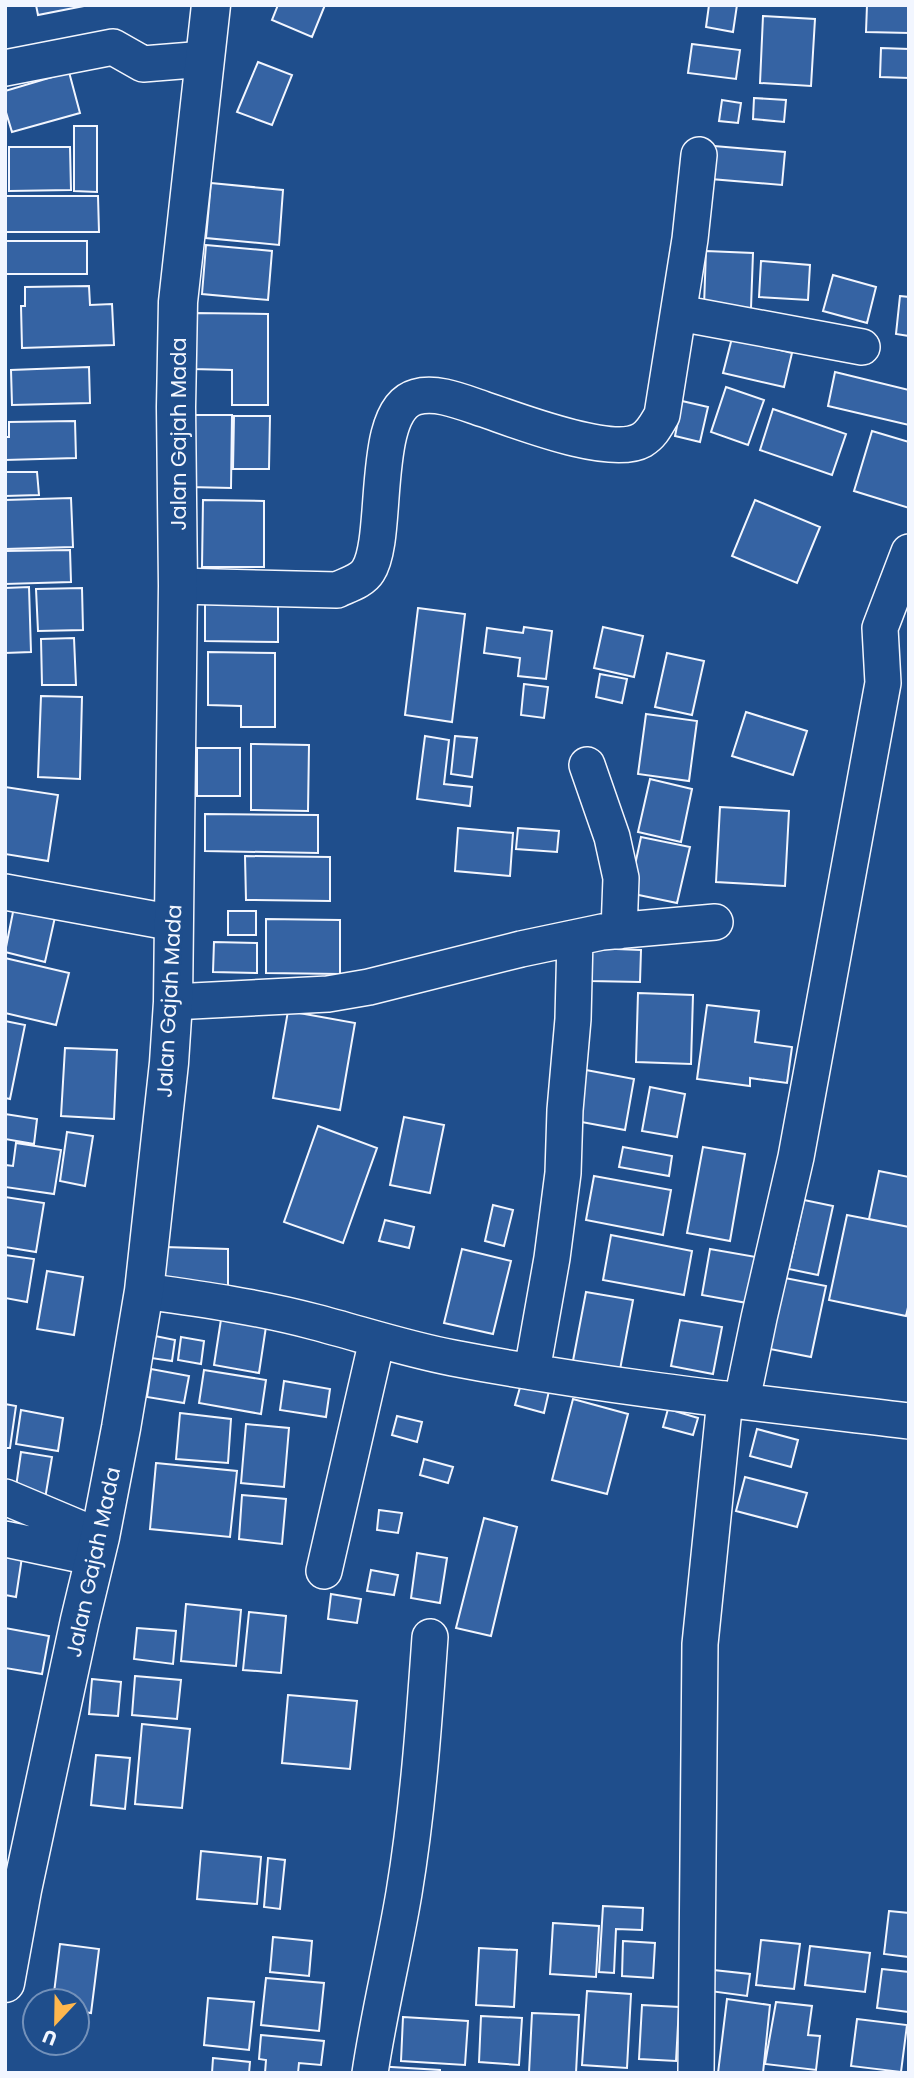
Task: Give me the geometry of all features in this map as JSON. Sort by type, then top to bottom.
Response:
[{"type":"highway","name":"Jalan Gajah Mada","points":[[5,1983],[25,1877],[98,1548],[144,1291],[169,1063],[173,1002],[178,586],[178,302],[211,5]]},
{"type":"street","points":[[5,68],[113,47],[144,64],[205,59]]},
{"type":"street","points":[[178,586],[337,590],[357,581],[368,572],[376,551],[384,460],[392,426],[401,408],[413,397],[444,397],[562,435],[597,443],[640,441],[654,430],[662,415],[679,313],[699,155]]},
{"type":"street","points":[[679,313],[862,347]]},
{"type":"street","points":[[696,2073],[701,1644],[734,1400],[759,1318],[796,1157],[909,552]]},
{"type":"street","points":[[587,765],[611,837],[621,878],[619,930]]},
{"type":"street","points":[[5,892],[174,923]]},
{"type":"street","points":[[173,1002],[328,994],[369,987],[521,948],[619,930],[715,922]]},
{"type":"street","points":[[532,1371],[552,1258],[563,1173],[575,938]]},
{"type":"street","points":[[144,1291],[235,1304],[314,1321],[377,1340],[455,1358],[734,1400],[909,1421]]},
{"type":"street","points":[[324,1571],[377,1340]]},
{"type":"street","points":[[5,1497],[98,1548]]},
{"type":"street","points":[[5,1539],[98,1548]]},
{"type":"street","points":[[370,2073],[404,1895],[414,1825],[422,1759],[429,1637]]},
{"type":"building","points":[[36,5],[89,5],[38,15]]},
{"type":"building","points":[[278,5],[325,5],[312,37],[272,20]]},
{"type":"building","points":[[709,5],[737,5],[733,32],[706,27]]},
{"type":"building","points":[[867,5],[909,5],[909,33],[866,32]]},
{"type":"building","points":[[763,16],[815,19],[811,86],[760,83]]},
{"type":"building","points":[[692,44],[740,50],[736,79],[688,73]]},
{"type":"building","points":[[881,48],[909,49],[909,78],[880,77]]},
{"type":"building","points":[[258,62],[292,75],[272,125],[237,112]]},
{"type":"building","points":[[69,72],[80,113],[12,132],[5,109],[5,91]]},
{"type":"building","points":[[754,98],[786,100],[784,122],[753,119]]},
{"type":"building","points":[[722,100],[741,103],[738,123],[719,121]]},
{"type":"building","points":[[74,126],[97,126],[97,192],[74,191]]},
{"type":"building","points":[[714,146],[785,152],[782,185],[711,179]]},
{"type":"building","points":[[9,147],[70,147],[71,190],[9,191]]},
{"type":"building","points":[[211,183],[283,190],[279,245],[206,238]]},
{"type":"building","points":[[5,196],[98,196],[99,232],[5,232]]},
{"type":"building","points":[[5,241],[87,241],[87,274],[5,274]]},
{"type":"building","points":[[206,245],[272,251],[268,300],[202,294]]},
{"type":"building","points":[[706,251],[753,253],[751,308],[704,306]]},
{"type":"building","points":[[761,261],[810,265],[808,300],[759,297]]},
{"type":"building","points":[[833,275],[876,287],[867,323],[823,311]]},
{"type":"building","points":[[89,286],[90,305],[112,304],[114,345],[22,348],[21,306],[25,306],[25,287]]},
{"type":"building","points":[[900,296],[909,297],[909,336],[896,334]]},
{"type":"building","points":[[193,313],[268,314],[268,405],[232,405],[232,370],[192,369]]},
{"type":"building","points":[[732,338],[792,353],[784,387],[723,373]]},
{"type":"building","points":[[89,367],[90,403],[12,405],[11,370]]},
{"type":"building","points":[[835,372],[909,390],[909,425],[828,406]]},
{"type":"building","points":[[726,387],[764,400],[748,445],[711,432]]},
{"type":"building","points":[[682,401],[708,407],[700,442],[675,436]]},
{"type":"building","points":[[773,409],[846,434],[832,475],[760,450]]},
{"type":"building","points":[[190,415],[232,415],[231,488],[189,487]]},
{"type":"building","points":[[234,416],[270,416],[269,469],[233,469]]},
{"type":"building","points":[[75,421],[76,458],[5,460],[5,437],[9,437],[9,422]]},
{"type":"building","points":[[872,431],[909,442],[909,508],[854,491]]},
{"type":"building","points":[[5,472],[37,472],[39,495],[5,496]]},
{"type":"building","points":[[71,498],[73,547],[5,549],[5,500]]},
{"type":"building","points":[[203,500],[264,501],[264,567],[202,567]]},
{"type":"building","points":[[755,500],[820,527],[797,583],[732,556]]},
{"type":"building","points":[[70,550],[71,582],[5,584],[5,551]]},
{"type":"building","points":[[29,587],[31,652],[5,653],[5,588]]},
{"type":"building","points":[[82,588],[83,630],[38,631],[36,589]]},
{"type":"building","points":[[205,596],[278,597],[278,642],[205,641]]},
{"type":"building","points":[[418,608],[465,614],[452,722],[405,715]]},
{"type":"building","points":[[524,627],[552,631],[546,679],[518,676],[520,658],[484,653],[487,628],[523,633]]},
{"type":"building","points":[[603,627],[643,636],[634,677],[594,668]]},
{"type":"building","points":[[74,638],[76,685],[42,685],[41,639]]},
{"type":"building","points":[[208,652],[275,653],[275,727],[241,727],[241,706],[208,705]]},
{"type":"building","points":[[667,653],[704,661],[692,715],[655,707]]},
{"type":"building","points":[[600,674],[627,679],[622,703],[596,697]]},
{"type":"building","points":[[524,684],[548,687],[544,718],[521,715]]},
{"type":"building","points":[[41,696],[82,697],[80,779],[38,777]]},
{"type":"building","points":[[746,712],[807,731],[793,775],[732,756]]},
{"type":"building","points":[[646,714],[697,721],[689,781],[638,774]]},
{"type":"building","points":[[425,736],[449,740],[444,784],[472,787],[470,806],[417,799]]},
{"type":"building","points":[[455,736],[477,738],[472,777],[451,774]]},
{"type":"building","points":[[251,744],[309,745],[308,811],[251,810]]},
{"type":"building","points":[[197,748],[240,748],[240,796],[197,796]]},
{"type":"building","points":[[650,779],[692,789],[681,842],[638,832]]},
{"type":"building","points":[[5,787],[58,795],[48,861],[5,854]]},
{"type":"building","points":[[720,807],[789,811],[785,886],[716,882]]},
{"type":"building","points":[[205,814],[318,815],[318,853],[205,851]]},
{"type":"building","points":[[458,828],[513,833],[510,876],[455,871]]},
{"type":"building","points":[[518,828],[559,831],[557,852],[516,849]]},
{"type":"building","points":[[641,837],[690,847],[677,903],[629,893]]},
{"type":"building","points":[[245,856],[330,857],[330,901],[246,900]]},
{"type":"building","points":[[14,907],[55,917],[45,962],[5,952]]},
{"type":"building","points":[[228,911],[256,911],[256,935],[228,935]]},
{"type":"building","points":[[266,919],[340,920],[340,974],[266,973]]},
{"type":"building","points":[[214,942],[257,943],[257,973],[213,972]]},
{"type":"building","points":[[591,948],[641,950],[640,982],[590,981]]},
{"type":"building","points":[[5,958],[69,973],[56,1025],[5,1013]]},
{"type":"building","points":[[638,993],[693,995],[691,1064],[636,1062]]},
{"type":"building","points":[[707,1005],[759,1011],[755,1042],[792,1047],[787,1083],[750,1078],[750,1086],[697,1079]]},
{"type":"building","points":[[288,1011],[355,1023],[340,1110],[273,1098]]},
{"type":"building","points":[[5,1021],[25,1025],[10,1099],[5,1098]]},
{"type":"building","points":[[65,1048],[117,1050],[114,1119],[61,1116]]},
{"type":"building","points":[[586,1070],[634,1079],[625,1130],[576,1121]]},
{"type":"building","points":[[650,1087],[685,1094],[677,1137],[642,1131]]},
{"type":"building","points":[[5,1114],[37,1119],[34,1144],[5,1139]]},
{"type":"building","points":[[404,1117],[444,1125],[430,1193],[390,1185]]},
{"type":"building","points":[[318,1126],[377,1148],[343,1243],[284,1222]]},
{"type":"building","points":[[67,1132],[93,1136],[85,1186],[60,1181]]},
{"type":"building","points":[[16,1143],[61,1150],[54,1194],[5,1187],[5,1165],[13,1166]]},
{"type":"building","points":[[623,1147],[672,1156],[669,1176],[619,1167]]},
{"type":"building","points":[[703,1147],[745,1154],[730,1241],[687,1233]]},
{"type":"building","points":[[879,1171],[909,1177],[909,1227],[869,1219]]},
{"type":"building","points":[[594,1176],[671,1190],[663,1235],[586,1220]]},
{"type":"building","points":[[5,1197],[44,1203],[36,1252],[5,1247]]},
{"type":"building","points":[[804,1200],[833,1206],[818,1275],[789,1269]]},
{"type":"building","points":[[493,1205],[513,1210],[504,1246],[485,1241]]},
{"type":"building","points":[[847,1215],[909,1227],[909,1303],[906,1316],[829,1300]]},
{"type":"building","points":[[385,1220],[414,1227],[409,1248],[379,1241]]},
{"type":"building","points":[[611,1235],[692,1251],[684,1295],[603,1280]]},
{"type":"building","points":[[165,1247],[228,1249],[228,1286],[165,1284]]},
{"type":"building","points":[[462,1249],[511,1261],[493,1334],[444,1323]]},
{"type":"building","points":[[710,1249],[756,1257],[747,1303],[702,1295]]},
{"type":"building","points":[[5,1255],[34,1259],[27,1302],[5,1298]]},
{"type":"building","points":[[47,1271],[83,1277],[74,1335],[37,1329]]},
{"type":"building","points":[[785,1278],[826,1286],[811,1357],[770,1349]]},
{"type":"building","points":[[586,1292],[633,1300],[619,1375],[572,1366]]},
{"type":"building","points":[[222,1313],[267,1320],[259,1373],[214,1365]]},
{"type":"building","points":[[680,1320],[722,1327],[713,1374],[671,1366]]},
{"type":"building","points":[[155,1336],[175,1340],[172,1361],[151,1358]]},
{"type":"building","points":[[181,1337],[204,1341],[201,1364],[178,1360]]},
{"type":"building","points":[[151,1369],[189,1376],[184,1403],[147,1397]]},
{"type":"building","points":[[204,1370],[266,1380],[261,1414],[199,1403]]},
{"type":"building","points":[[284,1381],[330,1389],[326,1417],[280,1410]]},
{"type":"building","points":[[521,1384],[549,1391],[544,1413],[515,1405]]},
{"type":"building","points":[[573,1399],[628,1414],[607,1494],[552,1480]]},
{"type":"building","points":[[5,1404],[16,1406],[10,1448],[5,1448]]},
{"type":"building","points":[[668,1409],[698,1418],[693,1435],[663,1427]]},
{"type":"building","points":[[21,1410],[63,1418],[58,1451],[16,1444]]},
{"type":"building","points":[[180,1413],[231,1419],[228,1463],[176,1459]]},
{"type":"building","points":[[397,1416],[422,1422],[417,1442],[392,1435]]},
{"type":"building","points":[[246,1424],[289,1428],[284,1487],[241,1483]]},
{"type":"building","points":[[757,1429],[798,1440],[791,1467],[750,1456]]},
{"type":"building","points":[[21,1452],[52,1457],[45,1499],[15,1494]]},
{"type":"building","points":[[424,1459],[453,1467],[448,1483],[420,1475]]},
{"type":"building","points":[[156,1463],[237,1471],[230,1537],[150,1529]]},
{"type":"building","points":[[745,1477],[807,1493],[797,1527],[736,1511]]},
{"type":"building","points":[[242,1495],[286,1499],[282,1544],[239,1539]]},
{"type":"building","points":[[379,1510],[402,1513],[398,1533],[377,1530]]},
{"type":"building","points":[[484,1518],[517,1527],[491,1636],[456,1628]]},
{"type":"building","points":[[417,1553],[447,1558],[440,1603],[411,1598]]},
{"type":"building","points":[[5,1555],[22,1557],[16,1597],[5,1595]]},
{"type":"building","points":[[371,1570],[398,1575],[394,1595],[367,1591]]},
{"type":"building","points":[[331,1594],[361,1599],[357,1623],[328,1619]]},
{"type":"building","points":[[186,1604],[241,1610],[236,1666],[181,1661]]},
{"type":"building","points":[[249,1612],[286,1616],[281,1673],[243,1670]]},
{"type":"building","points":[[5,1628],[49,1636],[42,1674],[5,1668]]},
{"type":"building","points":[[137,1628],[176,1631],[173,1664],[134,1659]]},
{"type":"building","points":[[135,1676],[181,1680],[177,1719],[132,1715]]},
{"type":"building","points":[[92,1679],[121,1682],[118,1716],[89,1714]]},
{"type":"building","points":[[288,1695],[357,1701],[350,1769],[282,1763]]},
{"type":"building","points":[[142,1724],[190,1729],[182,1808],[135,1804]]},
{"type":"building","points":[[96,1755],[130,1758],[125,1809],[91,1805]]},
{"type":"building","points":[[201,1851],[261,1857],[257,1904],[197,1899]]},
{"type":"building","points":[[268,1858],[285,1860],[280,1909],[264,1907]]},
{"type":"building","points":[[603,1906],[643,1908],[642,1930],[616,1929],[614,1973],[599,1972]]},
{"type":"building","points":[[889,1911],[909,1913],[909,1957],[884,1954]]},
{"type":"building","points":[[553,1923],[599,1926],[596,1977],[550,1974]]},
{"type":"building","points":[[273,1937],[312,1941],[309,1976],[270,1972]]},
{"type":"building","points":[[761,1940],[800,1944],[794,1989],[756,1985]]},
{"type":"building","points":[[623,1941],[655,1943],[653,1978],[622,1976]]},
{"type":"building","points":[[60,1944],[99,1949],[91,2013],[91,1987],[55,1987]]},
{"type":"building","points":[[810,1946],[870,1953],[865,1992],[805,1985]]},
{"type":"building","points":[[479,1948],[517,1950],[514,2007],[476,2005]]},
{"type":"building","points":[[704,1969],[750,1974],[747,1996],[702,1990]]},
{"type":"building","points":[[882,1969],[909,1972],[909,2012],[877,2008]]},
{"type":"building","points":[[266,1978],[324,1983],[319,2031],[261,2025]]},
{"type":"building","points":[[587,1991],[631,1994],[627,2068],[582,2065]]},
{"type":"building","points":[[208,1998],[254,2002],[249,2050],[204,2045]]},
{"type":"building","points":[[727,1999],[770,2005],[763,2073],[718,2073]]},
{"type":"building","points":[[776,2002],[812,2006],[808,2035],[820,2036],[816,2070],[765,2064]]},
{"type":"building","points":[[642,2005],[679,2007],[676,2061],[639,2059]]},
{"type":"building","points":[[532,2013],[579,2015],[576,2073],[529,2073]]},
{"type":"building","points":[[481,2016],[522,2018],[519,2065],[479,2062]]},
{"type":"building","points":[[403,2017],[468,2021],[465,2065],[401,2061]]},
{"type":"building","points":[[857,2019],[907,2025],[901,2072],[851,2066]]},
{"type":"building","points":[[261,2035],[324,2041],[321,2065],[299,2063],[298,2073],[265,2073],[266,2060],[259,2059]]},
{"type":"building","points":[[213,2058],[250,2062],[249,2073],[212,2073]]},
{"type":"building","points":[[375,2066],[440,2070],[440,2073],[375,2073]]}]
